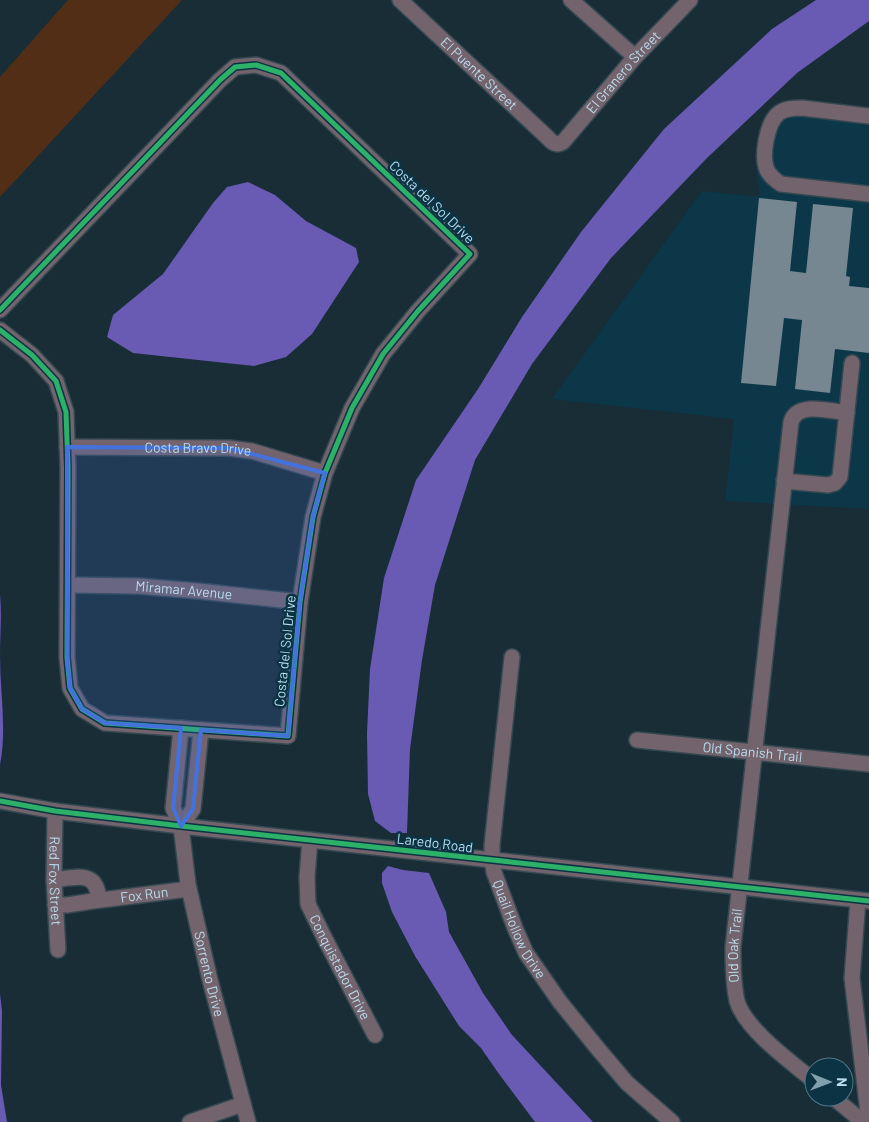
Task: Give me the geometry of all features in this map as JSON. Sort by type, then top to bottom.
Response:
[{"type":"street","name":"El Puente Street","points":[[400,0],[554,144],[558,144]]},
{"type":"street","points":[[572,0],[635,57]]},
{"type":"street","name":"El Granero Street","points":[[558,144],[563,142],[635,57],[690,0]]},
{"type":"street","name":"Costa del Sol Drive","points":[[0,310],[220,80],[235,67],[256,65],[281,73],[470,254],[418,311],[383,354],[352,408],[325,474],[313,517],[300,602],[288,736],[105,723],[82,709],[70,688],[67,657],[68,446],[66,412],[56,381],[32,355],[0,330]]},
{"type":"street","points":[[869,116],[802,108],[784,110],[778,114],[770,125],[764,156],[766,168],[775,180],[781,184],[869,194]]},
{"type":"street","points":[[784,482],[832,485],[837,480],[841,472],[852,363]]},
{"type":"street","name":"Old Oak Trail","points":[[804,1073],[769,1043],[742,1013],[737,1002],[733,975],[733,947],[791,422],[794,415],[800,410],[808,409],[847,413]]},
{"type":"street","name":"Costa Bravo Drive","points":[[68,446],[229,448],[252,451],[325,474]]},
{"type":"street","name":"Miramar Avenue","points":[[68,585],[138,586],[300,602]]},
{"type":"street","name":"Quail Hollow Drive","points":[[512,657],[492,845],[494,872],[526,953],[560,1002],[627,1083],[672,1122]]},
{"type":"street","name":"Sorrento Drive","points":[[181,728],[173,808],[181,826],[189,890],[210,980],[248,1122]]},
{"type":"street","points":[[181,826],[194,809],[201,730]]},
{"type":"street","name":"Old Spanish Trail","points":[[637,740],[869,764]]},
{"type":"street","name":"Laredo Road","points":[[0,801],[54,811],[181,826],[863,901]]},
{"type":"street","name":"Red Fox Street","points":[[54,811],[54,880],[58,950]]},
{"type":"street","name":"Conquistador Drive","points":[[310,840],[307,877],[308,904],[375,1035]]},
{"type":"street","points":[[54,880],[87,878],[92,880],[95,884],[99,900]]},
{"type":"street","name":"Fox Run","points":[[55,905],[189,890]]},
{"type":"street","points":[[863,901],[852,978],[869,1121]]},
{"type":"street","points":[[190,1122],[243,1104]]},
{"type":"street","points":[[845,1107],[863,1122]]},
{"type":"highlighted area","points":[[67,447],[229,448],[325,473],[313,517],[300,602],[288,736],[201,730],[193,809],[181,826],[173,808],[181,728],[105,723],[82,709],[70,688],[67,657]]},
{"type":"shaded area","points":[[68,0],[182,0],[0,197],[0,77]]},
{"type":"shaded area","points":[[816,0],[869,0],[869,21],[797,73],[707,158],[611,258],[532,364],[475,460],[435,585],[422,660],[410,749],[407,833],[391,833],[375,821],[368,794],[367,733],[370,669],[384,578],[416,480],[478,389],[522,317],[581,232],[664,129],[772,29]]},
{"type":"shaded area","points":[[775,107],[869,110],[869,509],[725,501],[734,419],[552,399],[702,191],[760,197],[755,159],[764,117]]},
{"type":"shaded area","points":[[248,182],[275,195],[306,221],[356,248],[359,262],[312,334],[286,357],[254,366],[133,353],[107,337],[113,315],[163,274],[213,203],[227,187]]},
{"type":"shaded area","points":[[0,594],[1,617],[0,656]]},
{"type":"shaded area","points":[[0,656],[3,738],[0,765]]},
{"type":"shaded area","points":[[388,866],[429,873],[446,912],[449,932],[483,993],[512,1035],[593,1122],[535,1122],[481,1048],[459,1026],[415,956],[392,912],[382,883],[382,873]]},
{"type":"shaded area","points":[[0,994],[2,1011],[1,1085],[7,1122],[0,1122]]},
{"type":"building","points":[[759,198],[797,202],[790,271],[806,273],[813,204],[853,208],[846,276],[850,277],[849,286],[869,288],[869,353],[835,349],[830,393],[795,389],[802,320],[784,318],[776,386],[741,383]]},
{"type":"cycle path","points":[[0,310],[220,80],[235,67],[256,65],[281,73],[470,254],[418,311],[383,354],[352,408],[325,473],[313,517],[300,602],[288,736],[105,723],[82,709],[70,688],[67,657],[68,468],[66,412],[56,381],[32,355],[0,330]]},
{"type":"cycle path","points":[[0,801],[55,811],[181,826],[869,901]]}]
